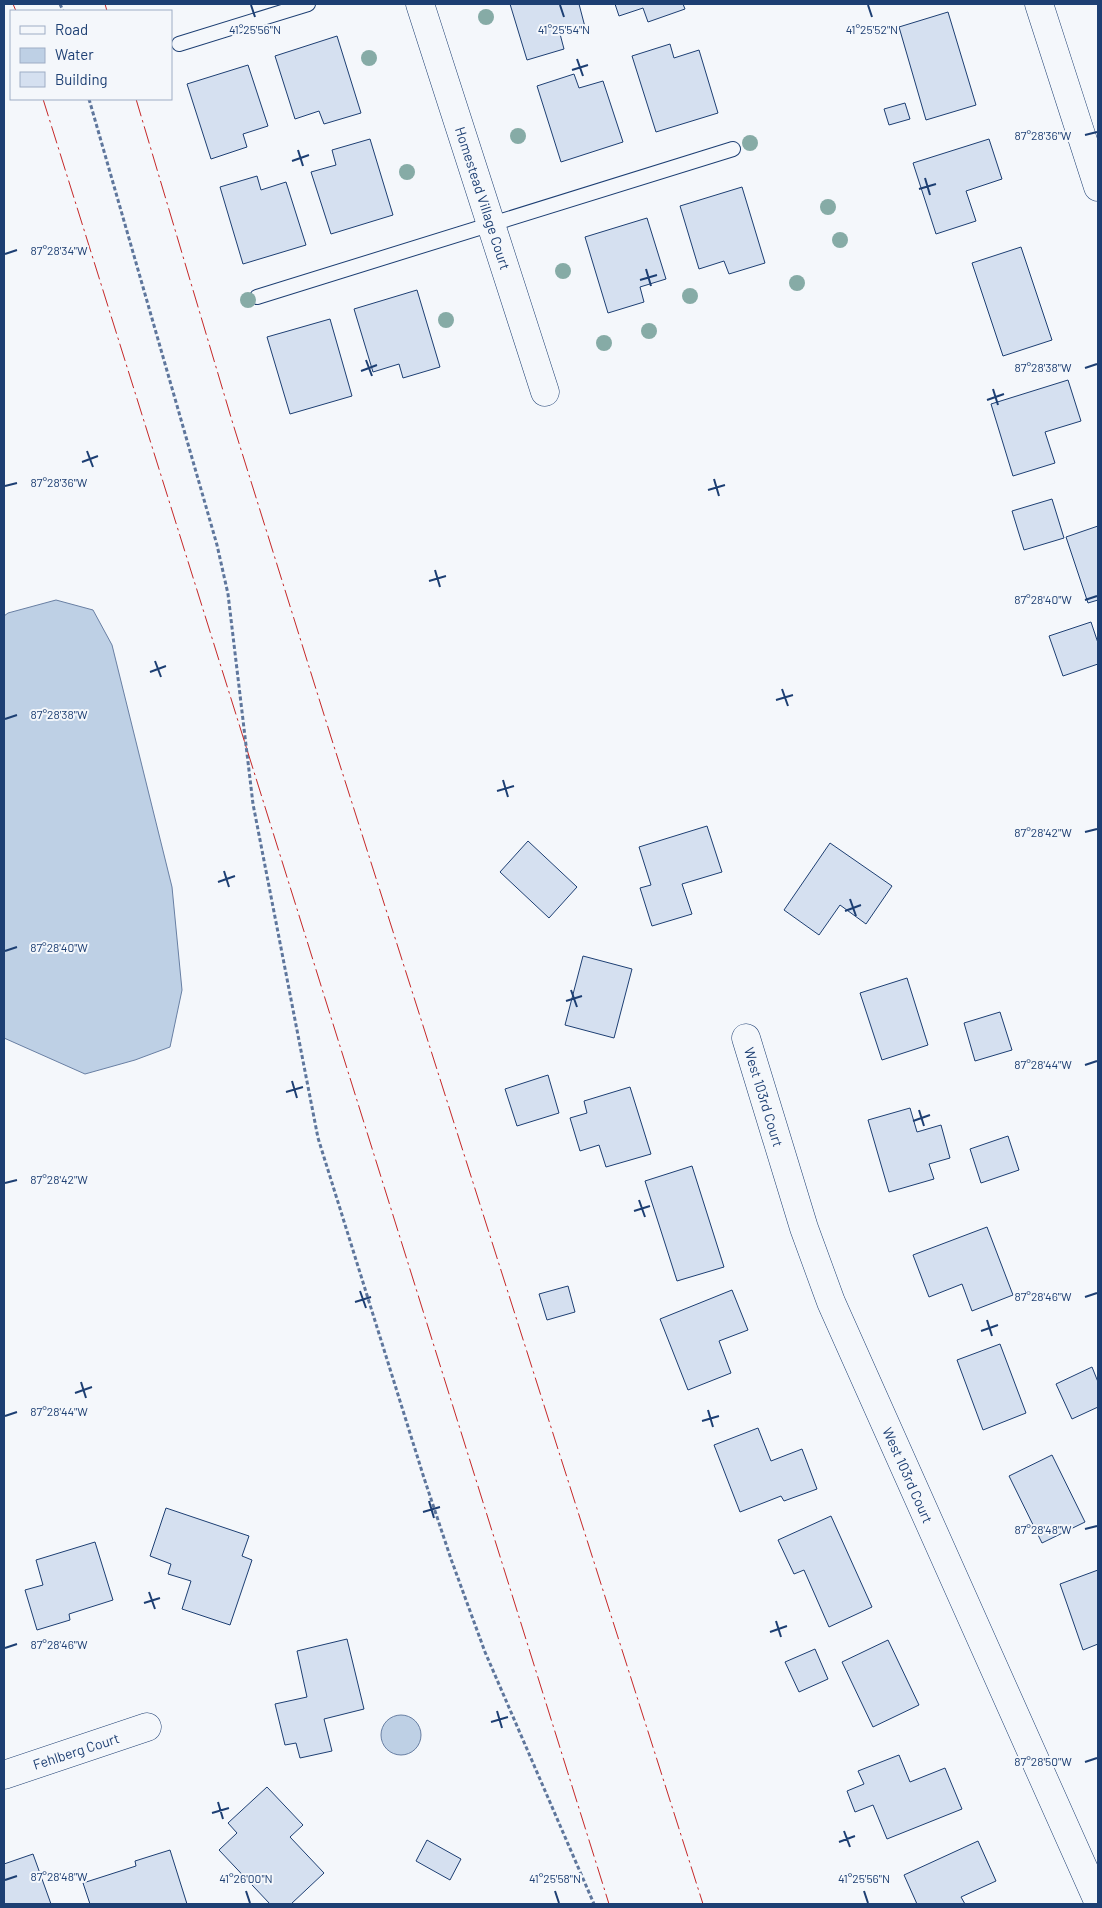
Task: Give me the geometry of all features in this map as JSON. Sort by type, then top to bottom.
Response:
[{"type":"street","name":"Homestead Village Court","points":[[420,4],[545,392]]},
{"type":"street","points":[[1039,4],[1098,187]]},
{"type":"street","name":"West 103rd Court","points":[[746,1038],[804,1228],[832,1302],[1098,1901]]},
{"type":"street","name":"Fehlberg Court","points":[[4,1775],[147,1727]]},
{"type":"lane","points":[[179,44],[308,4]]},
{"type":"lane","points":[[257,297],[734,149]]},
{"type":"path","points":[[89,100],[217,545],[226,586],[253,804],[318,1138],[451,1559],[485,1652],[594,1904]]},
{"type":"water","points":[[56,600],[93,610],[112,645],[172,887],[182,990],[170,1047],[135,1060],[85,1074],[4,1038],[4,616],[8,613]]},
{"type":"water","points":[[401,1715],[415,1721],[421,1735],[415,1749],[401,1755],[387,1749],[381,1735],[387,1721]]},
{"type":"building","points":[[510,4],[579,4],[585,27],[560,34],[564,49],[527,60]]},
{"type":"building","points":[[615,4],[683,4],[685,9],[648,22],[643,8],[619,16]]},
{"type":"building","points":[[948,12],[976,105],[926,120],[899,27]]},
{"type":"building","points":[[337,36],[361,113],[324,124],[319,111],[295,119],[275,56]]},
{"type":"building","points":[[670,44],[674,58],[699,50],[718,113],[656,132],[632,56]]},
{"type":"building","points":[[248,65],[268,126],[243,134],[247,147],[211,159],[187,84]]},
{"type":"building","points":[[574,74],[579,88],[603,81],[623,142],[561,162],[537,86]]},
{"type":"building","points":[[905,103],[910,119],[889,125],[884,109]]},
{"type":"building","points":[[370,139],[393,215],[331,234],[311,172],[336,165],[332,150]]},
{"type":"building","points":[[989,139],[1002,179],[966,191],[976,221],[936,234],[913,163]]},
{"type":"building","points":[[257,176],[261,190],[286,182],[306,245],[243,264],[220,187]]},
{"type":"building","points":[[742,187],[765,263],[729,274],[724,261],[699,269],[680,206]]},
{"type":"building","points":[[647,218],[666,279],[640,287],[644,302],[608,313],[585,237]]},
{"type":"building","points":[[1021,247],[1052,340],[1003,356],[972,263]]},
{"type":"building","points":[[417,290],[440,367],[403,378],[399,364],[373,372],[354,309]]},
{"type":"building","points":[[330,319],[352,396],[290,414],[267,337]]},
{"type":"building","points":[[1068,380],[1081,421],[1045,432],[1055,463],[1013,476],[991,404]]},
{"type":"building","points":[[1052,499],[1064,538],[1024,550],[1012,511]]},
{"type":"building","points":[[1098,526],[1098,600],[1088,603],[1066,537]]},
{"type":"building","points":[[1091,622],[1098,643],[1098,664],[1063,676],[1049,636]]},
{"type":"building","points":[[707,826],[722,872],[682,884],[692,914],[652,926],[640,888],[651,885],[639,847]]},
{"type":"building","points":[[528,841],[577,887],[549,918],[500,872]]},
{"type":"building","points":[[830,843],[892,886],[866,924],[840,905],[819,935],[784,910]]},
{"type":"building","points":[[583,956],[632,969],[614,1038],[565,1025]]},
{"type":"building","points":[[907,978],[928,1045],[882,1060],[860,993]]},
{"type":"building","points":[[1000,1012],[1012,1050],[975,1061],[964,1023]]},
{"type":"building","points":[[548,1075],[559,1113],[517,1126],[505,1089]]},
{"type":"building","points":[[630,1087],[651,1154],[606,1167],[599,1145],[580,1151],[570,1118],[587,1113],[584,1101]]},
{"type":"building","points":[[910,1108],[917,1132],[941,1125],[950,1158],[929,1164],[934,1179],[889,1192],[868,1120]]},
{"type":"building","points":[[1008,1136],[1019,1170],[981,1183],[970,1149]]},
{"type":"building","points":[[692,1166],[724,1267],[677,1281],[645,1181]]},
{"type":"building","points":[[987,1227],[1013,1295],[972,1311],[962,1284],[929,1297],[913,1255]]},
{"type":"building","points":[[568,1286],[575,1312],[547,1320],[539,1294]]},
{"type":"building","points":[[732,1290],[748,1330],[719,1341],[731,1373],[688,1390],[660,1319]]},
{"type":"building","points":[[1000,1344],[1026,1413],[983,1430],[957,1360]]},
{"type":"building","points":[[1092,1367],[1098,1382],[1098,1407],[1072,1419],[1056,1384]]},
{"type":"building","points":[[758,1428],[771,1461],[802,1449],[817,1489],[784,1501],[781,1496],[740,1512],[714,1445]]},
{"type":"building","points":[[1052,1455],[1085,1522],[1042,1543],[1009,1476]]},
{"type":"building","points":[[166,1508],[249,1536],[242,1556],[252,1560],[230,1625],[182,1609],[191,1581],[168,1574],[171,1564],[150,1556]]},
{"type":"building","points":[[831,1516],[872,1607],[829,1627],[804,1570],[794,1574],[778,1540]]},
{"type":"building","points":[[95,1542],[113,1600],[69,1614],[70,1620],[37,1630],[25,1590],[43,1585],[36,1560]]},
{"type":"building","points":[[1098,1570],[1098,1644],[1083,1650],[1060,1584]]},
{"type":"building","points":[[347,1639],[364,1709],[324,1719],[332,1751],[300,1758],[296,1743],[285,1745],[275,1704],[307,1697],[297,1651]]},
{"type":"building","points":[[888,1640],[919,1705],[873,1727],[842,1662]]},
{"type":"building","points":[[815,1649],[828,1679],[799,1692],[785,1662]]},
{"type":"building","points":[[899,1755],[910,1782],[945,1768],[962,1809],[887,1839],[873,1805],[855,1812],[847,1791],[864,1784],[858,1771]]},
{"type":"building","points":[[267,1787],[303,1825],[290,1837],[324,1873],[291,1904],[270,1904],[219,1850],[237,1833],[228,1823]]},
{"type":"building","points":[[427,1840],[461,1859],[450,1880],[416,1861]]},
{"type":"building","points":[[978,1841],[996,1881],[961,1897],[965,1904],[917,1904],[904,1875]]},
{"type":"building","points":[[170,1850],[187,1904],[90,1904],[83,1883],[136,1866],[135,1861]]},
{"type":"building","points":[[33,1854],[51,1904],[4,1904],[4,1864]]},
{"type":"power","points":[[13,4],[16,10]]},
{"type":"power","points":[[105,4],[107,10]]},
{"type":"power","points":[[43,100],[609,1904]]},
{"type":"power","points":[[136,100],[233,424],[331,737],[703,1904]]}]
